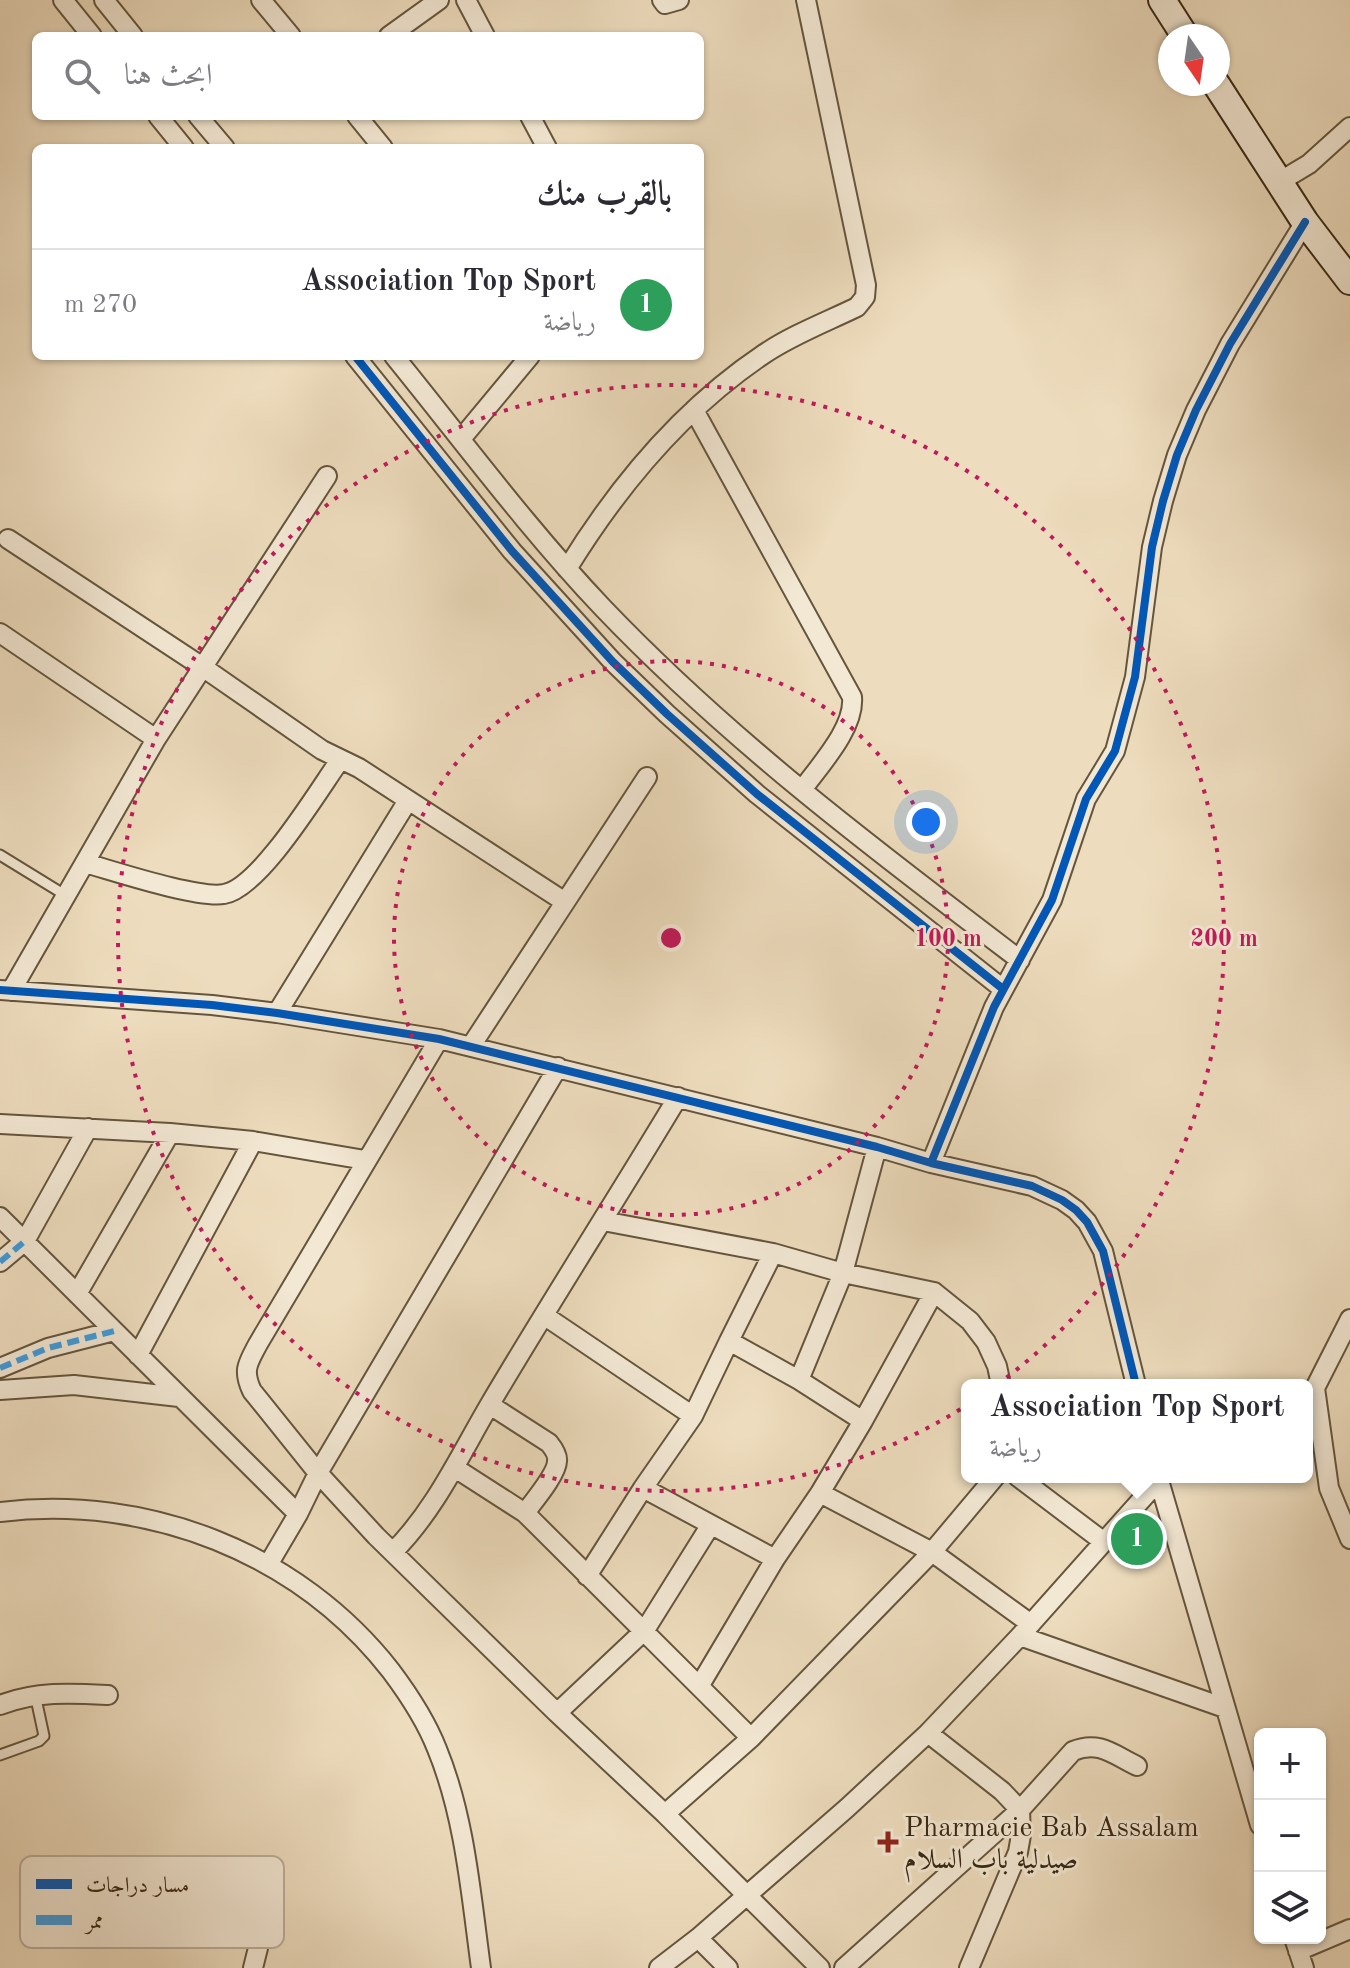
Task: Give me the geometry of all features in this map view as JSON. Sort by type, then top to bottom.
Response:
[{"type":"main road","points":[[1162,0],[1177,24]]},
{"type":"main road","points":[[1224,96],[1305,222],[1350,281]]},
{"type":"street","points":[[63,0],[89,32]]},
{"type":"street","points":[[104,0],[130,32]]},
{"type":"street","points":[[261,0],[288,32]]},
{"type":"street","points":[[395,32],[439,0]]},
{"type":"street","points":[[466,0],[483,32]]},
{"type":"street","points":[[662,0],[665,4],[679,0]]},
{"type":"street","points":[[567,569],[636,470],[694,410],[767,352],[857,307],[865,297],[866,285],[806,0]]},
{"type":"street","points":[[1279,182],[1309,164],[1345,132],[1350,112]]},
{"type":"street","points":[[161,120],[181,144]]},
{"type":"street","points":[[201,120],[222,144]]},
{"type":"street","points":[[360,120],[380,144]]},
{"type":"street","points":[[532,120],[545,144]]},
{"type":"street","points":[[931,1163],[1003,989],[1043,919],[1086,799],[1115,751],[1135,677],[1152,547],[1177,455],[1230,344],[1305,222]]},
{"type":"street","points":[[358,360],[512,551],[613,662],[757,794],[1003,989]]},
{"type":"street","points":[[397,360],[567,569],[680,684],[866,844],[1020,960]]},
{"type":"street","points":[[461,439],[527,360]]},
{"type":"street","points":[[694,410],[852,697],[851,718],[802,790]]},
{"type":"street","points":[[327,476],[156,739],[85,863],[6,990],[212,1005],[439,1039],[1032,1186],[1062,1200],[1087,1222],[1103,1251],[1135,1379]]},
{"type":"street","points":[[8,539],[340,760],[359,768],[565,902]]},
{"type":"street","points":[[0,633],[156,739]]},
{"type":"street","points":[[85,863],[195,892],[224,894],[243,886],[265,865],[340,760]]},
{"type":"street","points":[[471,1046],[647,777]]},
{"type":"street","points":[[277,1013],[407,802]]},
{"type":"street","points":[[439,1039],[247,1364],[246,1378],[252,1391],[318,1473],[393,1552],[820,1968]]},
{"type":"street","points":[[268,1565],[318,1473],[558,1067]]},
{"type":"street","points":[[393,1552],[415,1530],[455,1468],[490,1405],[678,1097]]},
{"type":"street","points":[[0,1124],[170,1133],[253,1141],[365,1160]]},
{"type":"street","points":[[0,1262],[25,1241],[88,1128]]},
{"type":"street","points":[[77,1294],[170,1133]]},
{"type":"street","points":[[138,1355],[253,1141]]},
{"type":"street","points":[[799,1380],[843,1273],[877,1147]]},
{"type":"street","points":[[0,1217],[298,1514]]},
{"type":"street","points":[[603,1221],[773,1253],[843,1273],[934,1292],[970,1321],[986,1342],[1000,1379]]},
{"type":"street","points":[[587,1576],[693,1416],[773,1253]]},
{"type":"street","points":[[700,1685],[863,1421],[934,1292]]},
{"type":"street","points":[[545,1316],[693,1416]]},
{"type":"street","points":[[1350,1319],[1315,1388],[1329,1488],[1344,1508],[1350,1539]]},
{"type":"street","points":[[0,1368],[48,1348],[114,1331]]},
{"type":"street","points":[[729,1341],[863,1421]]},
{"type":"street","points":[[0,1390],[74,1385],[179,1397]]},
{"type":"street","points":[[490,1405],[549,1443],[555,1452],[557,1461],[554,1469],[525,1513]]},
{"type":"street","points":[[455,1468],[525,1513],[751,1738]]},
{"type":"street","points":[[665,1814],[751,1738],[932,1552],[990,1483]]},
{"type":"street","points":[[1026,1483],[1104,1542]]},
{"type":"street","points":[[659,1968],[698,1938],[847,1808],[928,1733],[1026,1630],[1154,1483]]},
{"type":"street","points":[[1159,1483],[1254,1805]]},
{"type":"street","points":[[643,1488],[775,1559]]},
{"type":"street","points":[[820,1493],[932,1552],[1026,1630],[1225,1708]]},
{"type":"street","points":[[0,1512],[68,1507],[129,1515],[199,1533],[293,1578],[351,1625],[403,1686],[437,1747],[455,1806],[481,1968]]},
{"type":"street","points":[[557,1713],[645,1630],[710,1526]]},
{"type":"street","points":[[0,1705],[35,1694],[108,1695]]},
{"type":"street","points":[[928,1733],[1002,1791],[1020,1810],[1018,1852],[969,1968]]},
{"type":"street","points":[[844,1968],[1020,1810],[1073,1751],[1094,1745],[1137,1766]]},
{"type":"street","points":[[1299,1952],[1350,1929]]},
{"type":"street","points":[[698,1938],[728,1968]]},
{"type":"street","points":[[253,1968],[258,1948]]},
{"type":"lane","points":[[0,855],[65,895]]},
{"type":"lane","points":[[0,866],[13,863]]},
{"type":"lane","points":[[0,1755],[36,1743],[44,1736],[35,1694]]},
{"type":"marked path","points":[[0,1262],[25,1241]]},
{"type":"marked path","points":[[0,1368],[48,1348],[114,1331]]},
{"type":"cycle path","points":[[931,1163],[994,1007],[1052,900],[1086,799],[1115,751],[1135,677],[1152,547],[1177,455],[1230,344],[1305,222]]},
{"type":"cycle path","points":[[358,360],[512,551],[613,662],[757,794],[1003,989]]},
{"type":"cycle path","points":[[0,990],[212,1005],[439,1039],[1032,1186],[1076,1210],[1087,1222],[1103,1251],[1135,1379]]},
{"type":"place","name":"Association Top Sport","points":[[1137,1539]]},
{"type":"place","name":"Pharmacie Bab Assalam صيدلية باب السلام","points":[[888,1842]]}]
